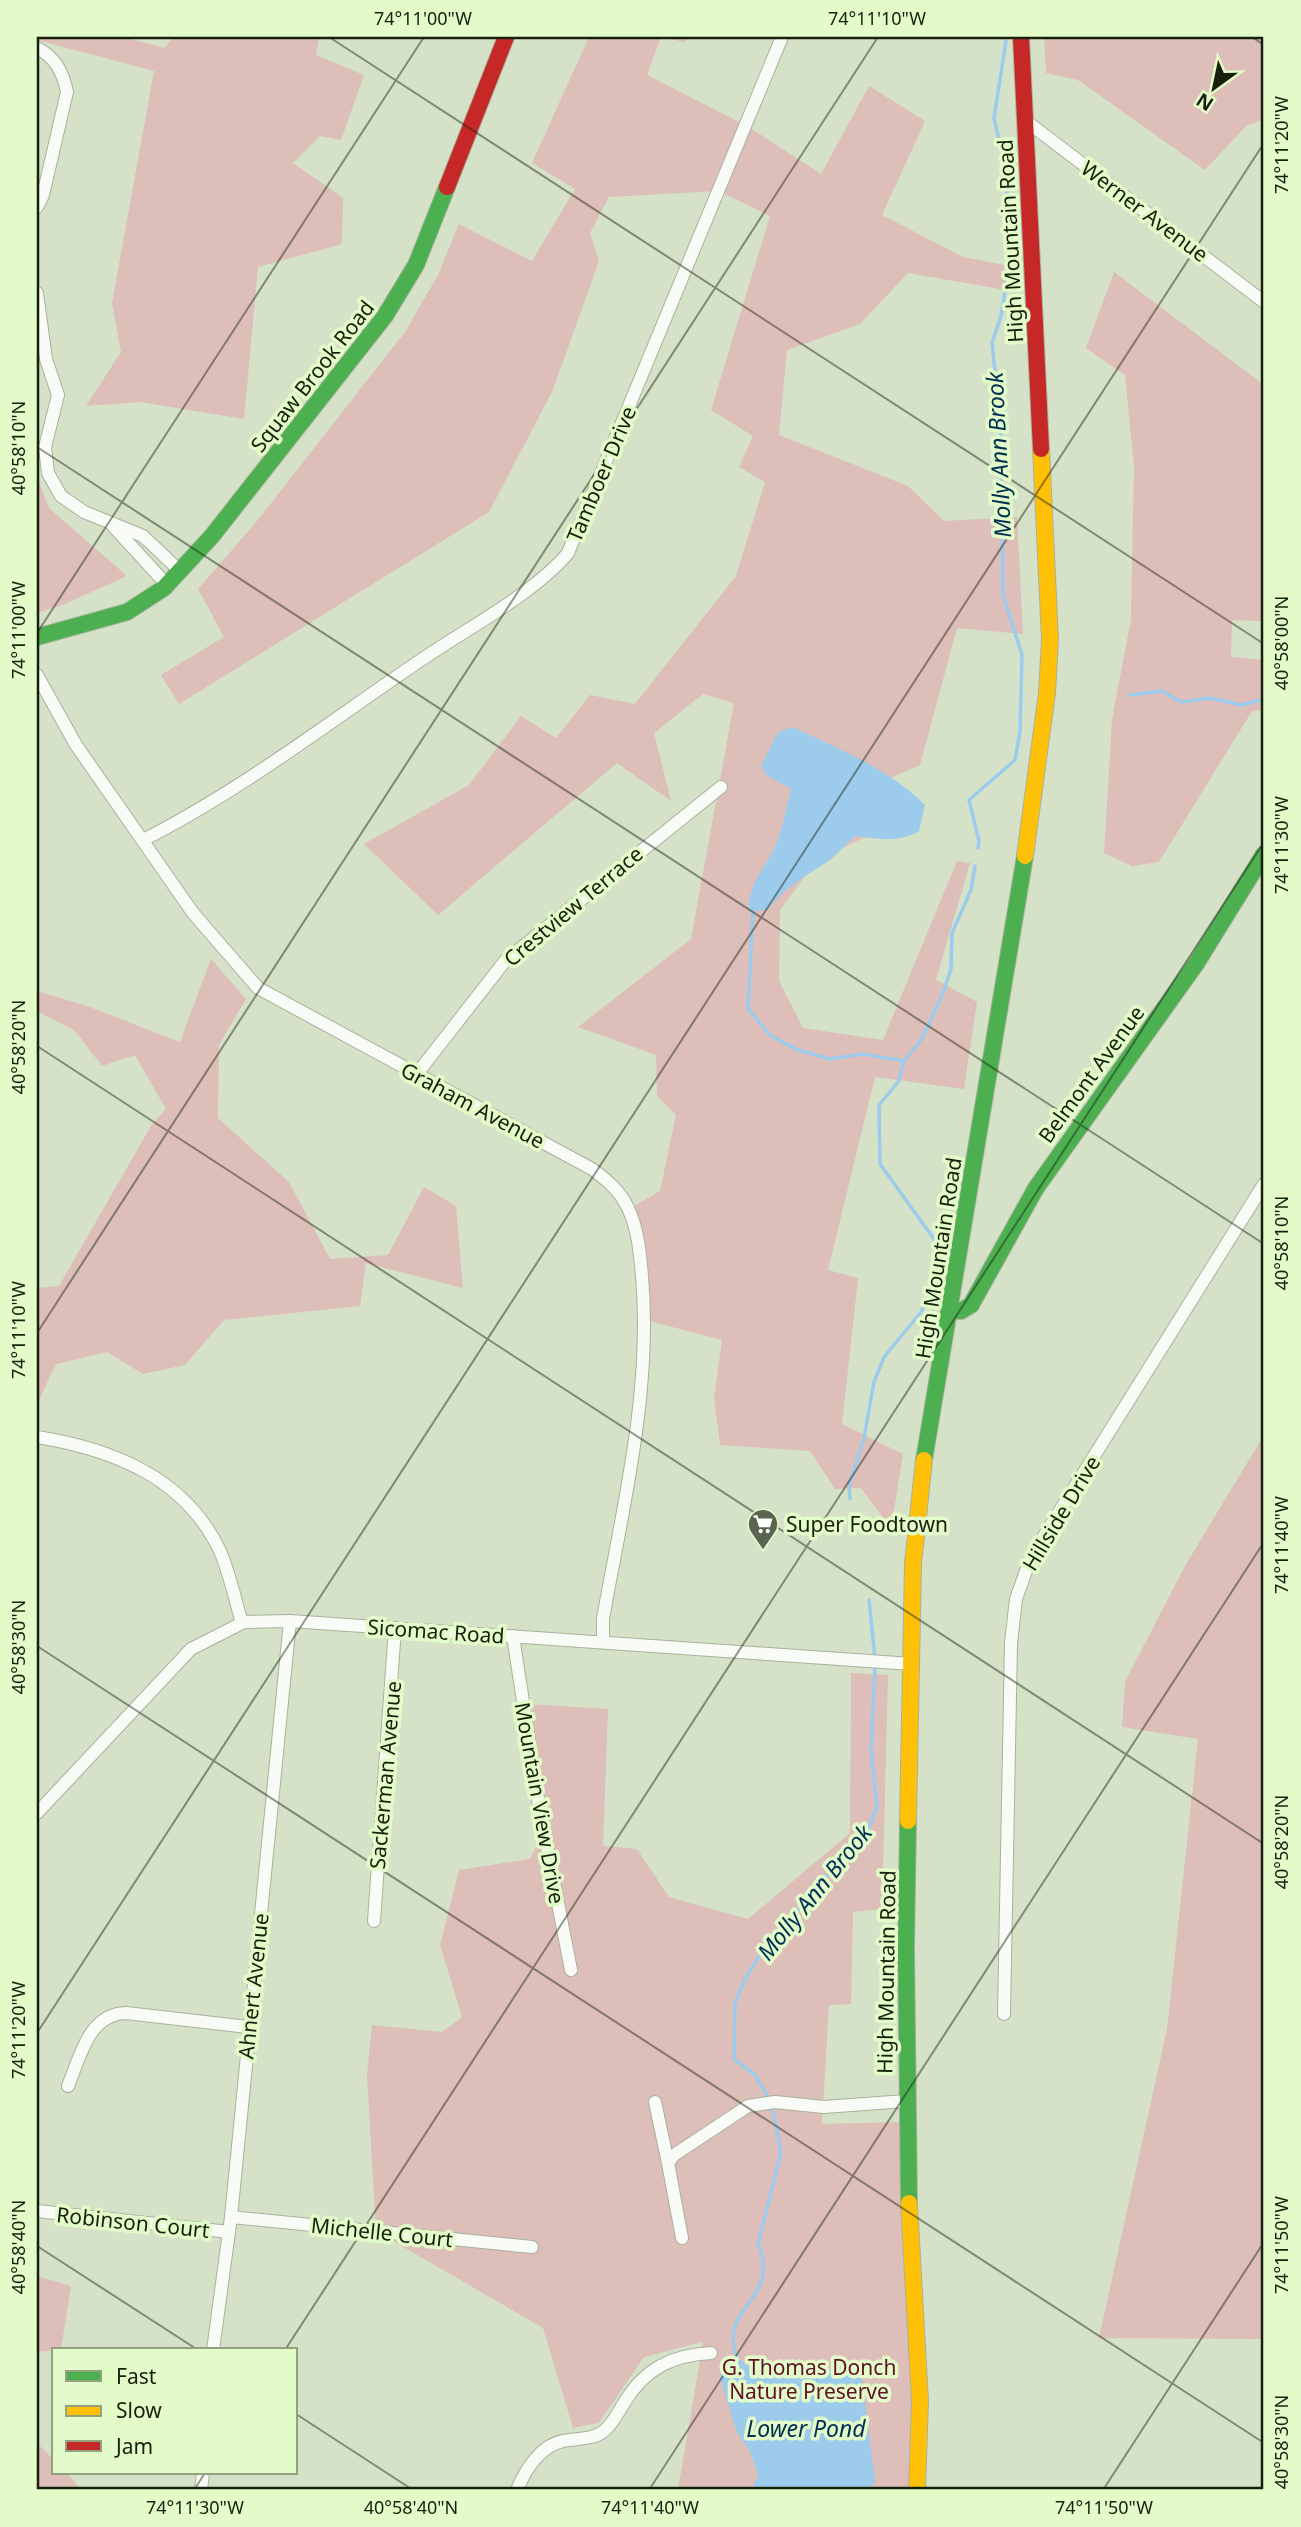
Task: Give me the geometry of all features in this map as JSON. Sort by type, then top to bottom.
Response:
[{"type":"street","name":"Squaw Brook Road","points":[[37,637],[127,612],[167,585],[181,572],[355,356],[404,288],[432,227],[506,37]]},
{"type":"street","name":"Tamboer Drive","points":[[143,840],[239,787],[352,706],[538,581],[568,552],[782,37]]},
{"type":"street","name":"High Mountain Road","points":[[917,2490],[920,2401],[906,2101],[916,1523],[1029,833],[1047,693],[1049,611],[1021,37]]},
{"type":"street","points":[[37,48],[51,56],[64,78],[67,92],[43,195],[37,207]]},
{"type":"street","name":"Werner Avenue","points":[[1026,121],[1264,302]]},
{"type":"street","points":[[37,293],[46,359],[58,395],[45,447],[48,473],[61,496],[113,526],[143,536],[181,572]]},
{"type":"street","points":[[113,526],[167,585]]},
{"type":"street","name":"Graham Avenue","points":[[37,675],[76,745],[193,913],[258,988],[593,1169],[615,1187],[632,1218],[639,1249],[646,1326],[643,1388],[603,1619],[603,1642]]},
{"type":"street","name":"Crestview Terrace","points":[[416,1075],[505,961],[721,787]]},
{"type":"street","name":"Belmont Avenue","points":[[951,1310],[961,1311],[971,1305],[1036,1188],[1196,964],[1264,854]]},
{"type":"street","name":"Hillside Drive","points":[[1004,2014],[1011,1643],[1020,1585],[1031,1558],[1264,1184]]},
{"type":"street","points":[[37,1437],[115,1454],[161,1482],[183,1500],[202,1522],[218,1548],[242,1623]]},
{"type":"street","name":"Sicomac Road","points":[[37,1813],[191,1649],[242,1623],[290,1621],[912,1664]]},
{"type":"street","name":"Ahnert Avenue","points":[[213,2348],[231,2217],[290,1621]]},
{"type":"street","name":"Sackerman Avenue","points":[[374,1921],[395,1628]]},
{"type":"street","name":"Mountain View Drive","points":[[513,1636],[539,1806],[571,1970]]},
{"type":"street","points":[[68,2086],[92,2030],[112,2015],[126,2013],[248,2027]]},
{"type":"street","points":[[668,2163],[674,2155],[748,2106],[770,2102],[824,2107],[906,2101]]},
{"type":"street","points":[[655,2102],[682,2238]]},
{"type":"street","name":"Robinson Court","points":[[37,2211],[229,2232]]},
{"type":"street","name":"Michelle Court","points":[[231,2217],[532,2248]]},
{"type":"street","points":[[517,2490],[531,2464],[545,2450],[560,2441],[596,2436],[607,2429],[651,2368],[682,2357],[711,2353]]},
{"type":"green space","points":[[37,37],[123,37],[165,48],[173,37],[319,37],[316,55],[364,75],[341,140],[320,136],[293,163],[343,198],[342,244],[258,267],[244,419],[140,402],[86,406],[121,352],[112,303],[154,71],[37,40]]},
{"type":"green space","points":[[589,37],[661,37],[647,75],[747,126],[821,174],[869,86],[925,121],[882,215],[963,257],[1005,265],[1006,290],[908,273],[860,324],[787,350],[779,435],[908,486],[944,521],[1017,517],[1023,634],[957,628],[920,765],[886,780],[900,820],[816,861],[780,910],[779,981],[803,1028],[883,1040],[957,861],[970,863],[936,980],[977,1002],[964,1089],[875,1077],[828,1270],[858,1278],[842,1424],[903,1454],[891,1529],[861,1488],[835,1489],[810,1451],[720,1445],[714,1398],[722,1340],[642,1319],[631,1208],[660,1191],[676,1115],[657,1096],[656,1055],[578,1027],[691,939],[734,703],[703,694],[654,733],[671,801],[617,763],[438,915],[364,844],[469,785],[521,716],[556,738],[590,695],[635,704],[736,576],[765,482],[739,467],[753,436],[711,410],[770,216],[718,191],[609,197],[590,233],[599,261],[552,392],[489,512],[179,704],[161,675],[224,637],[198,589],[257,521],[405,332],[438,275],[459,224],[532,261],[575,189],[532,163]]},
{"type":"green space","points":[[661,37],[687,37],[685,42]]},
{"type":"green space","points":[[1044,37],[1264,37],[1264,119],[1246,126],[1205,170],[1078,80],[1046,73]]},
{"type":"green space","points":[[1114,272],[1264,385],[1264,618],[1262,621],[1232,620],[1231,657],[1264,660],[1264,710],[1252,711],[1159,862],[1132,866],[1104,853],[1112,720],[1131,619],[1134,466],[1125,375],[1086,348]]},
{"type":"green space","points":[[37,477],[49,508],[127,576],[65,604],[37,613]]},
{"type":"green space","points":[[211,959],[246,999],[219,1045],[218,1118],[289,1182],[330,1259],[388,1255],[424,1187],[456,1206],[463,1288],[366,1263],[360,1306],[224,1320],[185,1365],[143,1374],[107,1352],[56,1364],[37,1404],[37,1288],[59,1286],[151,1126],[166,1109],[135,1055],[102,1066],[75,1031],[37,1011],[37,991],[87,1006],[180,1042]]},
{"type":"green space","points":[[1264,1435],[1264,2339],[1099,2338],[1167,2029],[1198,1739],[1122,1727],[1125,1682],[1185,1566]]},
{"type":"green space","name":"G. Thomas Donch Nature Preserve","points":[[851,1673],[888,1675],[882,1909],[853,1912],[851,2004],[829,2005],[822,2124],[906,2122],[917,2490],[678,2490],[703,2342],[644,2357],[599,2423],[573,2428],[543,2328],[376,2231],[367,2075],[372,2025],[442,2032],[462,2017],[440,1945],[459,1870],[530,1859],[544,1830],[527,1704],[608,1709],[603,1846],[637,1849],[669,1897],[748,1919],[850,1833]]},
{"type":"green space","points":[[37,2276],[71,2286],[61,2348],[37,2352]]},
{"type":"green space","points":[[37,2443],[52,2458],[52,2474],[68,2474],[81,2490],[37,2490]]},
{"type":"water","points":[[792,727],[863,761],[912,793],[925,805],[919,831],[895,839],[855,836],[831,859],[787,889],[767,910],[749,911],[755,882],[779,837],[791,789],[766,775],[761,766],[778,732]]},
{"type":"water","name":"Lower Pond","points":[[733,2359],[742,2360],[745,2365],[861,2371],[875,2480],[870,2490],[752,2490],[758,2475],[750,2451],[737,2433],[720,2378],[721,2369],[732,2365]]},
{"type":"waterway","name":"Molly Ann Brook","points":[[978,848],[979,841],[969,800],[1015,760],[1020,732],[1022,655],[1003,595],[1001,433],[992,343],[1001,316],[1010,260],[1006,172],[994,118],[1006,41]]},
{"type":"waterway","points":[[1130,695],[1162,691],[1181,702],[1210,698],[1242,705],[1264,699]]},
{"type":"waterway","name":"Molly Ann Brook","points":[[850,1499],[849,1486],[864,1438],[874,1382],[884,1357],[921,1312],[940,1273],[939,1246],[880,1164],[879,1105],[898,1082],[904,1061],[922,1039],[943,993],[951,969],[952,933],[971,890],[975,866]]},
{"type":"waterway","points":[[753,910],[748,1009],[771,1036],[798,1050],[830,1059],[863,1054],[904,1061]]},
{"type":"waterway","name":"Molly Ann Brook","points":[[869,1600],[875,1658]]},
{"type":"waterway","name":"Molly Ann Brook","points":[[769,2099],[755,2075],[734,2059],[735,2003],[745,1979],[762,1952],[869,1827],[877,1807],[871,1750],[875,1666]]},
{"type":"waterway","name":"Molly Ann Brook","points":[[738,2361],[733,2343],[735,2327],[763,2276],[763,2262],[758,2244],[781,2153],[772,2106]]},
{"type":"traffic: fast","points":[[37,637],[127,612],[164,588],[212,536],[385,316],[416,265],[447,187]]},
{"type":"traffic: fast","points":[[951,1310],[961,1311],[971,1305],[1036,1188],[1196,964],[1264,854]]},
{"type":"traffic: fast","points":[[924,1460],[1025,856]]},
{"type":"traffic: fast","points":[[908,1821],[906,1947],[909,2203]]},
{"type":"traffic: slow","points":[[1025,856],[1047,693],[1050,639],[1041,449]]},
{"type":"traffic: slow","points":[[908,1821],[913,1564],[924,1460]]},
{"type":"traffic: slow","points":[[909,2203],[920,2401],[917,2490]]},
{"type":"traffic: jam","points":[[447,187],[506,37]]},
{"type":"traffic: jam","points":[[1021,37],[1041,449]]},
{"type":"place","name":"Super Foodtown","points":[[763,1551]]}]
